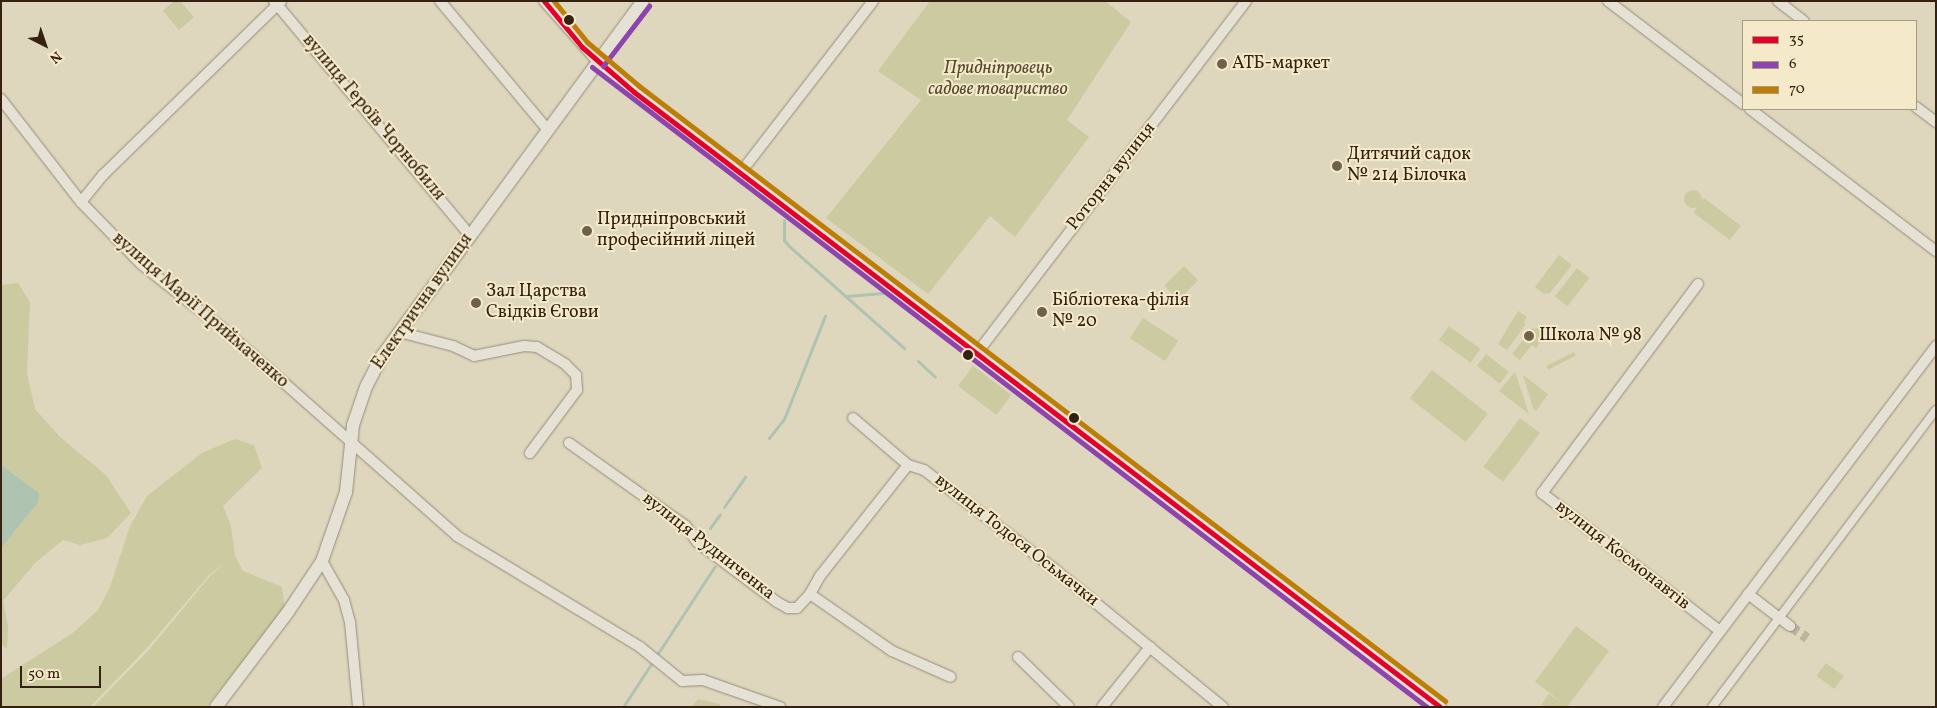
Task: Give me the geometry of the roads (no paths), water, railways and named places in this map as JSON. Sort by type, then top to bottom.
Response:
[{"type":"street","points":[[440,1],[547,129]]},
{"type":"street","points":[[544,1],[597,61],[1440,707]]},
{"type":"street","name":"Електрична вулиця","points":[[216,707],[288,612],[322,561],[346,492],[354,425],[366,387],[382,356],[547,129],[643,1]]},
{"type":"street","points":[[741,172],[873,1]]},
{"type":"street","name":"Роторна вулиця","points":[[978,353],[1246,1]]},
{"type":"street","points":[[1608,1],[1742,103]]},
{"type":"street","points":[[1778,1],[1803,20]]},
{"type":"street","points":[[81,202],[103,175],[278,3]]},
{"type":"street","name":"вулиця Героїв Чорнобиля","points":[[278,3],[470,235]]},
{"type":"street","name":"вулиця Марії Приймаченко","points":[[1,99],[81,202],[141,264],[221,327],[456,536],[640,647],[682,681],[703,680],[780,707]]},
{"type":"street","points":[[1917,108],[1936,122]]},
{"type":"street","points":[[1751,110],[1936,251]]},
{"type":"street","name":"вулиця Космонавтів","points":[[1698,284],[1542,494],[1720,631]]},
{"type":"street","points":[[399,332],[453,346],[474,356],[524,346],[537,347],[565,364],[576,376],[577,390],[530,453]]},
{"type":"street","points":[[1663,707],[1936,346]]},
{"type":"street","points":[[1712,707],[1936,410]]},
{"type":"street","points":[[853,418],[908,466],[810,594],[892,650],[952,677]]},
{"type":"street","name":"вулиця Рудниченка","points":[[569,443],[686,526],[697,542],[777,602],[797,608],[810,594]]},
{"type":"street","name":"вулиця Тодося Осьмачки","points":[[908,466],[924,470],[940,480],[1223,707]]},
{"type":"street","points":[[322,561],[344,600],[350,622],[358,707]]},
{"type":"street","points":[[1748,594],[1790,626]]},
{"type":"street","points":[[1102,707],[1150,647]]},
{"type":"street","points":[[1018,657],[1069,707]]},
{"type":"waterway","points":[[784,220],[784,240],[789,246],[904,348]]},
{"type":"waterway","points":[[847,296],[885,293]]},
{"type":"waterway","points":[[769,438],[784,419],[825,316]]},
{"type":"waterway","points":[[918,361],[935,377]]},
{"type":"waterway","points":[[724,507],[745,477]]},
{"type":"waterway","points":[[710,528],[720,514]]},
{"type":"waterway","points":[[623,707],[715,566]]},
{"type":"tunnel","points":[[1790,626],[1807,638]]},
{"type":"place","name":"АТБ-маркет","points":[[1222,64]]},
{"type":"place","name":"Дитячий садок № 214 Білочка","points":[[1337,166]]},
{"type":"place","name":"Придніпровський професійний ліцей","points":[[587,231]]},
{"type":"place","name":"Зал Царства Свідків Єгови","points":[[476,303]]},
{"type":"place","name":"Бібліотека-філія № 20","points":[[1042,312]]},
{"type":"place","name":"Школа № 98","points":[[1529,336]]},
{"type":"park label","name":"Придніпровець садове товариство","points":[[998,80]]}]
